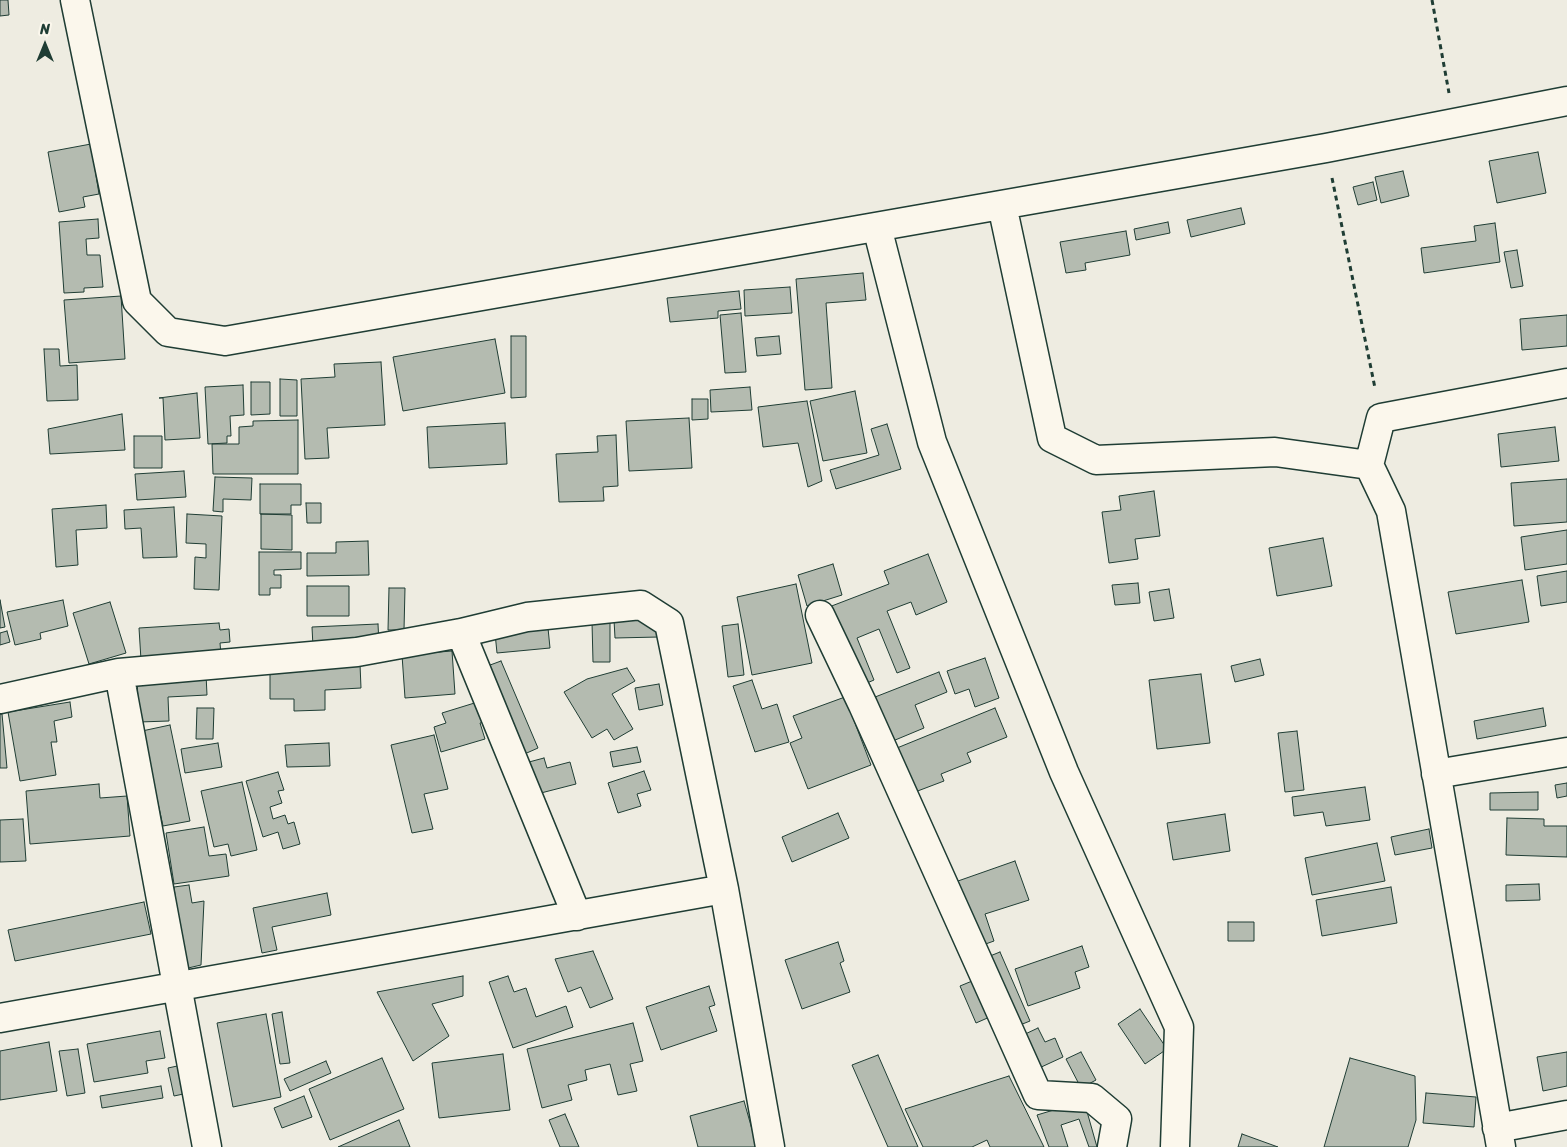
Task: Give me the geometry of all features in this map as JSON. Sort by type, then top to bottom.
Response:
[{"type":"street","points":[[76,0],[138,301],[168,332],[225,341],[1326,148],[1567,101]]},
{"type":"street","points":[[1002,205],[1052,438],[1096,460],[1275,452],[1369,465]]},
{"type":"street","points":[[877,227],[932,442],[1064,772],[1179,1027],[1174,1147]]},
{"type":"street","points":[[1567,383],[1382,418],[1369,465],[1391,511],[1499,1137],[1567,1115]]},
{"type":"street","points":[[0,699],[119,673],[357,652],[461,633],[527,617],[640,605],[669,623],[724,889],[770,1147]]},
{"type":"street","points":[[820,615],[863,705],[1038,1095],[1092,1098],[1117,1118],[1112,1147]]},
{"type":"street","points":[[461,633],[577,916]]},
{"type":"street","points":[[119,673],[207,1147]]},
{"type":"street","points":[[1436,774],[1567,752]]},
{"type":"street","points":[[0,1018],[724,889]]},
{"type":"path","points":[[1432,0],[1455,123]]},
{"type":"path","points":[[1326,148],[1382,418]]},
{"type":"building","points":[[0,0],[8,0],[9,15],[0,16]]},
{"type":"building","points":[[91,144],[99,194],[83,197],[85,207],[59,212],[48,152]]},
{"type":"building","points":[[1538,152],[1546,193],[1497,203],[1489,161]]},
{"type":"building","points":[[1403,171],[1409,196],[1381,203],[1375,177]]},
{"type":"building","points":[[1373,182],[1377,200],[1358,205],[1353,187]]},
{"type":"building","points":[[1241,208],[1245,224],[1191,237],[1187,220]]},
{"type":"building","points":[[98,219],[99,238],[86,239],[87,255],[100,255],[103,287],[84,288],[84,292],[64,293],[59,222]]},
{"type":"building","points":[[1168,222],[1170,233],[1136,240],[1134,229]]},
{"type":"building","points":[[1495,223],[1500,262],[1424,273],[1421,248],[1476,241],[1474,226]]},
{"type":"building","points":[[1126,231],[1130,255],[1085,263],[1086,270],[1066,273],[1060,242]]},
{"type":"building","points":[[1517,250],[1523,286],[1511,288],[1504,252]]},
{"type":"building","points":[[863,273],[866,300],[826,303],[832,388],[805,390],[796,279]]},
{"type":"building","points":[[790,287],[792,313],[745,316],[744,290]]},
{"type":"building","points":[[739,291],[741,309],[718,311],[718,318],[670,322],[667,298]]},
{"type":"building","points":[[121,296],[125,359],[69,363],[64,300]]},
{"type":"building","points":[[741,313],[746,372],[725,373],[720,315]]},
{"type":"building","points":[[1567,315],[1567,346],[1522,350],[1520,319]]},
{"type":"building","points":[[511,336],[526,336],[526,397],[511,398]]},
{"type":"building","points":[[779,336],[781,354],[757,356],[755,338]]},
{"type":"building","points":[[495,339],[505,393],[403,411],[393,357]]},
{"type":"building","points":[[44,349],[59,349],[60,366],[77,365],[78,400],[47,401]]},
{"type":"building","points":[[381,362],[385,425],[327,428],[329,458],[305,459],[301,379],[335,377],[334,364]]},
{"type":"building","points":[[280,379],[297,380],[297,416],[280,416]]},
{"type":"building","points":[[251,382],[270,382],[270,414],[251,415]]},
{"type":"building","points":[[243,385],[244,415],[230,416],[231,436],[227,436],[227,443],[208,444],[205,387]]},
{"type":"building","points":[[750,387],[752,410],[711,412],[710,390]]},
{"type":"building","points":[[855,391],[867,453],[823,461],[810,401]]},
{"type":"building","points":[[197,393],[200,438],[165,440],[163,398],[159,398]]},
{"type":"building","points":[[692,399],[708,399],[708,419],[692,420]]},
{"type":"building","points":[[807,401],[822,481],[808,487],[798,443],[763,447],[758,407]]},
{"type":"building","points":[[122,414],[125,450],[50,454],[48,429]]},
{"type":"building","points":[[689,418],[692,468],[629,471],[626,421]]},
{"type":"building","points":[[298,420],[298,474],[213,474],[212,444],[239,444],[239,427],[253,426],[253,421]]},
{"type":"building","points":[[505,423],[507,464],[429,468],[427,427]]},
{"type":"building","points":[[887,424],[901,469],[836,489],[830,470],[879,455],[871,429]]},
{"type":"building","points":[[1555,427],[1559,461],[1501,467],[1498,434]]},
{"type":"building","points":[[616,435],[618,486],[603,487],[604,501],[559,502],[556,454],[598,452],[597,436]]},
{"type":"building","points":[[134,436],[162,436],[162,468],[134,468]]},
{"type":"building","points":[[184,471],[186,497],[137,500],[135,474]]},
{"type":"building","points":[[215,477],[252,478],[251,500],[223,499],[223,512],[213,511]]},
{"type":"building","points":[[1567,479],[1567,522],[1514,526],[1511,483]]},
{"type":"building","points":[[260,484],[301,484],[301,505],[291,505],[291,514],[260,514]]},
{"type":"building","points":[[1154,491],[1160,536],[1135,539],[1138,559],[1109,563],[1102,512],[1121,510],[1119,496]]},
{"type":"building","points":[[306,503],[321,503],[321,523],[307,523]]},
{"type":"building","points":[[106,505],[107,528],[76,530],[78,565],[56,567],[52,509]]},
{"type":"building","points":[[174,507],[177,557],[143,558],[141,528],[125,529],[124,510]]},
{"type":"building","points":[[187,514],[222,516],[219,590],[194,589],[195,557],[206,558],[206,544],[186,543]]},
{"type":"building","points":[[261,514],[292,515],[292,550],[261,549]]},
{"type":"building","points":[[1567,530],[1567,564],[1525,570],[1521,537]]},
{"type":"building","points":[[1323,538],[1332,586],[1277,596],[1269,548]]},
{"type":"building","points":[[368,541],[369,575],[307,576],[307,553],[336,553],[336,542]]},
{"type":"building","points":[[259,552],[301,552],[301,569],[274,570],[274,575],[281,575],[281,588],[270,588],[270,595],[259,595]]},
{"type":"building","points":[[928,554],[947,602],[916,615],[911,602],[887,611],[910,668],[897,673],[879,629],[857,638],[874,680],[860,686],[829,607],[889,584],[884,571]]},
{"type":"building","points":[[833,564],[842,595],[807,606],[798,575]]},
{"type":"building","points":[[1567,571],[1567,602],[1541,606],[1537,576]]},
{"type":"building","points":[[1522,580],[1529,622],[1456,634],[1448,592]]},
{"type":"building","points":[[1138,583],[1140,603],[1115,605],[1112,585]]},
{"type":"building","points":[[796,584],[812,663],[752,675],[737,597]]},
{"type":"building","points":[[307,586],[349,586],[349,616],[307,616]]},
{"type":"building","points":[[389,588],[405,588],[404,630],[388,630]]},
{"type":"building","points":[[1169,589],[1174,618],[1154,621],[1149,592]]},
{"type":"building","points":[[0,600],[5,627],[0,628]]},
{"type":"building","points":[[63,600],[68,626],[40,633],[41,639],[15,645],[7,612]]},
{"type":"building","points":[[110,602],[126,653],[89,664],[73,613]]},
{"type":"building","points":[[659,619],[659,637],[615,638],[614,620]]},
{"type":"building","points":[[592,622],[610,622],[610,662],[593,662]]},
{"type":"building","points":[[219,623],[220,630],[229,629],[230,642],[220,643],[221,655],[141,660],[139,628]]},
{"type":"building","points":[[378,624],[379,644],[313,647],[312,627]]},
{"type":"building","points":[[738,624],[744,675],[728,677],[722,626]]},
{"type":"building","points":[[548,628],[550,648],[497,653],[495,633]]},
{"type":"building","points":[[7,631],[10,642],[0,645],[0,633]]},
{"type":"building","points":[[452,651],[455,694],[405,698],[402,655]]},
{"type":"building","points":[[985,658],[999,698],[975,707],[969,689],[955,694],[947,671]]},
{"type":"building","points":[[1260,659],[1264,675],[1235,682],[1231,666]]},
{"type":"building","points":[[501,661],[538,748],[520,756],[482,668]]},
{"type":"building","points":[[360,664],[361,688],[325,690],[325,710],[294,711],[294,699],[270,699],[270,667]]},
{"type":"building","points":[[627,668],[635,681],[612,694],[633,729],[614,740],[607,729],[592,738],[564,692],[587,679]]},
{"type":"building","points":[[939,672],[947,692],[915,705],[924,728],[888,743],[870,699]]},
{"type":"building","points":[[206,674],[207,695],[168,697],[169,721],[139,722],[137,678]]},
{"type":"building","points":[[1201,674],[1210,743],[1157,749],[1149,680]]},
{"type":"building","points":[[752,680],[762,709],[777,704],[789,742],[755,752],[733,686]]},
{"type":"building","points":[[659,684],[663,705],[639,710],[635,688]]},
{"type":"building","points":[[845,697],[871,765],[808,789],[790,743],[802,738],[793,716]]},
{"type":"building","points":[[481,701],[487,721],[480,723],[485,739],[441,752],[434,727],[446,723],[442,713]]},
{"type":"building","points":[[70,702],[72,717],[54,721],[57,742],[51,742],[56,775],[20,781],[8,712]]},
{"type":"building","points":[[197,708],[214,708],[213,739],[196,739]]},
{"type":"building","points":[[995,708],[1007,737],[967,753],[971,762],[941,774],[944,781],[915,792],[897,748]]},
{"type":"building","points":[[1543,708],[1546,726],[1477,739],[1474,721]]},
{"type":"building","points":[[0,714],[2,714],[7,768],[0,768]]},
{"type":"building","points":[[170,725],[190,821],[163,826],[142,731]]},
{"type":"building","points":[[1297,731],[1304,790],[1285,792],[1278,733]]},
{"type":"building","points":[[434,735],[448,789],[424,794],[433,829],[412,833],[391,745]]},
{"type":"building","points":[[218,743],[222,767],[185,773],[181,749]]},
{"type":"building","points":[[329,743],[330,766],[287,767],[285,745]]},
{"type":"building","points":[[637,747],[641,762],[613,767],[610,752]]},
{"type":"building","points":[[544,758],[547,768],[570,762],[576,784],[537,794],[529,762]]},
{"type":"building","points":[[644,771],[651,790],[637,794],[641,806],[618,813],[608,783]]},
{"type":"building","points":[[278,772],[284,790],[278,791],[282,803],[270,807],[273,819],[285,815],[288,824],[294,822],[300,844],[283,849],[278,832],[263,837],[246,781]]},
{"type":"building","points":[[242,782],[257,850],[231,856],[228,844],[214,847],[201,791]]},
{"type":"building","points":[[1567,783],[1567,796],[1557,798],[1555,785]]},
{"type":"building","points":[[99,784],[100,798],[127,796],[130,836],[30,844],[26,791]]},
{"type":"building","points":[[1365,787],[1370,820],[1326,826],[1323,812],[1294,816],[1292,797]]},
{"type":"building","points":[[1538,792],[1538,810],[1490,810],[1490,793]]},
{"type":"building","points":[[838,813],[849,838],[792,862],[782,837]]},
{"type":"building","points":[[1225,814],[1230,851],[1173,860],[1167,823]]},
{"type":"building","points":[[1507,818],[1544,819],[1544,826],[1567,826],[1567,857],[1506,855]]},
{"type":"building","points":[[23,819],[26,861],[0,862],[0,820]]},
{"type":"building","points":[[204,827],[209,856],[226,854],[229,876],[174,884],[166,833]]},
{"type":"building","points":[[1429,829],[1432,848],[1395,855],[1391,837]]},
{"type":"building","points":[[1377,843],[1385,881],[1312,895],[1305,858]]},
{"type":"building","points":[[1015,861],[1029,900],[985,914],[994,941],[980,946],[958,881]]},
{"type":"building","points":[[1539,884],[1540,900],[1506,901],[1506,885]]},
{"type":"building","points":[[189,885],[192,903],[204,901],[201,965],[184,969],[174,887]]},
{"type":"building","points":[[1391,887],[1397,923],[1322,936],[1316,900]]},
{"type":"building","points":[[327,893],[331,915],[272,927],[277,950],[262,953],[253,908]]},
{"type":"building","points":[[144,902],[151,934],[15,961],[8,930]]},
{"type":"building","points":[[1228,922],[1254,922],[1254,941],[1228,941]]},
{"type":"building","points":[[838,942],[844,961],[840,963],[850,992],[802,1009],[785,960]]},
{"type":"building","points":[[1082,946],[1089,967],[1075,972],[1080,988],[1028,1006],[1015,969]]},
{"type":"building","points":[[593,951],[613,999],[590,1008],[581,987],[568,992],[555,959]]},
{"type":"building","points":[[1000,952],[1030,1021],[1015,1027],[985,958]]},
{"type":"building","points":[[463,976],[463,996],[432,1004],[449,1036],[413,1061],[377,992]]},
{"type":"building","points":[[508,976],[514,992],[526,988],[536,1017],[566,1006],[573,1027],[513,1048],[489,982]]},
{"type":"building","points":[[977,979],[992,1016],[976,1023],[960,986]]},
{"type":"building","points":[[709,986],[715,1005],[709,1007],[717,1031],[661,1050],[646,1007]]},
{"type":"building","points":[[1140,1009],[1167,1049],[1145,1064],[1118,1024]]},
{"type":"building","points":[[282,1012],[290,1063],[280,1064],[272,1014]]},
{"type":"building","points":[[266,1014],[281,1097],[233,1107],[217,1023]]},
{"type":"building","points":[[633,1023],[643,1061],[630,1064],[637,1091],[618,1095],[610,1064],[585,1070],[587,1080],[568,1085],[572,1100],[542,1108],[527,1049]]},
{"type":"building","points":[[1038,1028],[1045,1042],[1055,1038],[1063,1057],[1037,1069],[1021,1036]]},
{"type":"building","points":[[160,1031],[165,1058],[146,1061],[148,1073],[94,1082],[87,1044]]},
{"type":"building","points":[[49,1042],[57,1091],[0,1100],[0,1051]]},
{"type":"building","points":[[78,1049],[85,1093],[67,1096],[59,1051]]},
{"type":"building","points":[[1081,1052],[1096,1080],[1081,1088],[1066,1059]]},
{"type":"building","points":[[1567,1052],[1567,1086],[1543,1091],[1537,1057]]},
{"type":"building","points":[[503,1054],[510,1110],[439,1118],[432,1063]]},
{"type":"building","points":[[878,1055],[918,1147],[888,1147],[852,1065]]},
{"type":"building","points":[[382,1058],[404,1109],[330,1140],[309,1089]]},
{"type":"building","points":[[1350,1058],[1415,1076],[1416,1120],[1408,1147],[1324,1147]]},
{"type":"building","points":[[326,1061],[331,1073],[290,1091],[284,1079]]},
{"type":"building","points":[[182,1065],[188,1093],[174,1096],[168,1068]]},
{"type":"building","points":[[1009,1076],[1044,1147],[990,1147],[987,1140],[972,1147],[923,1147],[905,1109]]},
{"type":"building","points":[[161,1086],[163,1098],[102,1108],[100,1096]]},
{"type":"building","points":[[1426,1093],[1476,1097],[1474,1127],[1423,1123]]},
{"type":"building","points":[[304,1096],[312,1117],[282,1128],[274,1108]]},
{"type":"building","points":[[744,1101],[757,1147],[698,1147],[690,1116]]},
{"type":"building","points":[[1084,1101],[1097,1147],[1089,1147],[1079,1119],[1061,1125],[1068,1147],[1049,1147],[1037,1115]]},
{"type":"building","points":[[565,1114],[579,1147],[560,1147],[549,1120]]},
{"type":"building","points":[[399,1120],[410,1147],[338,1147]]},
{"type":"building","points":[[1242,1134],[1278,1147],[1238,1147]]}]
